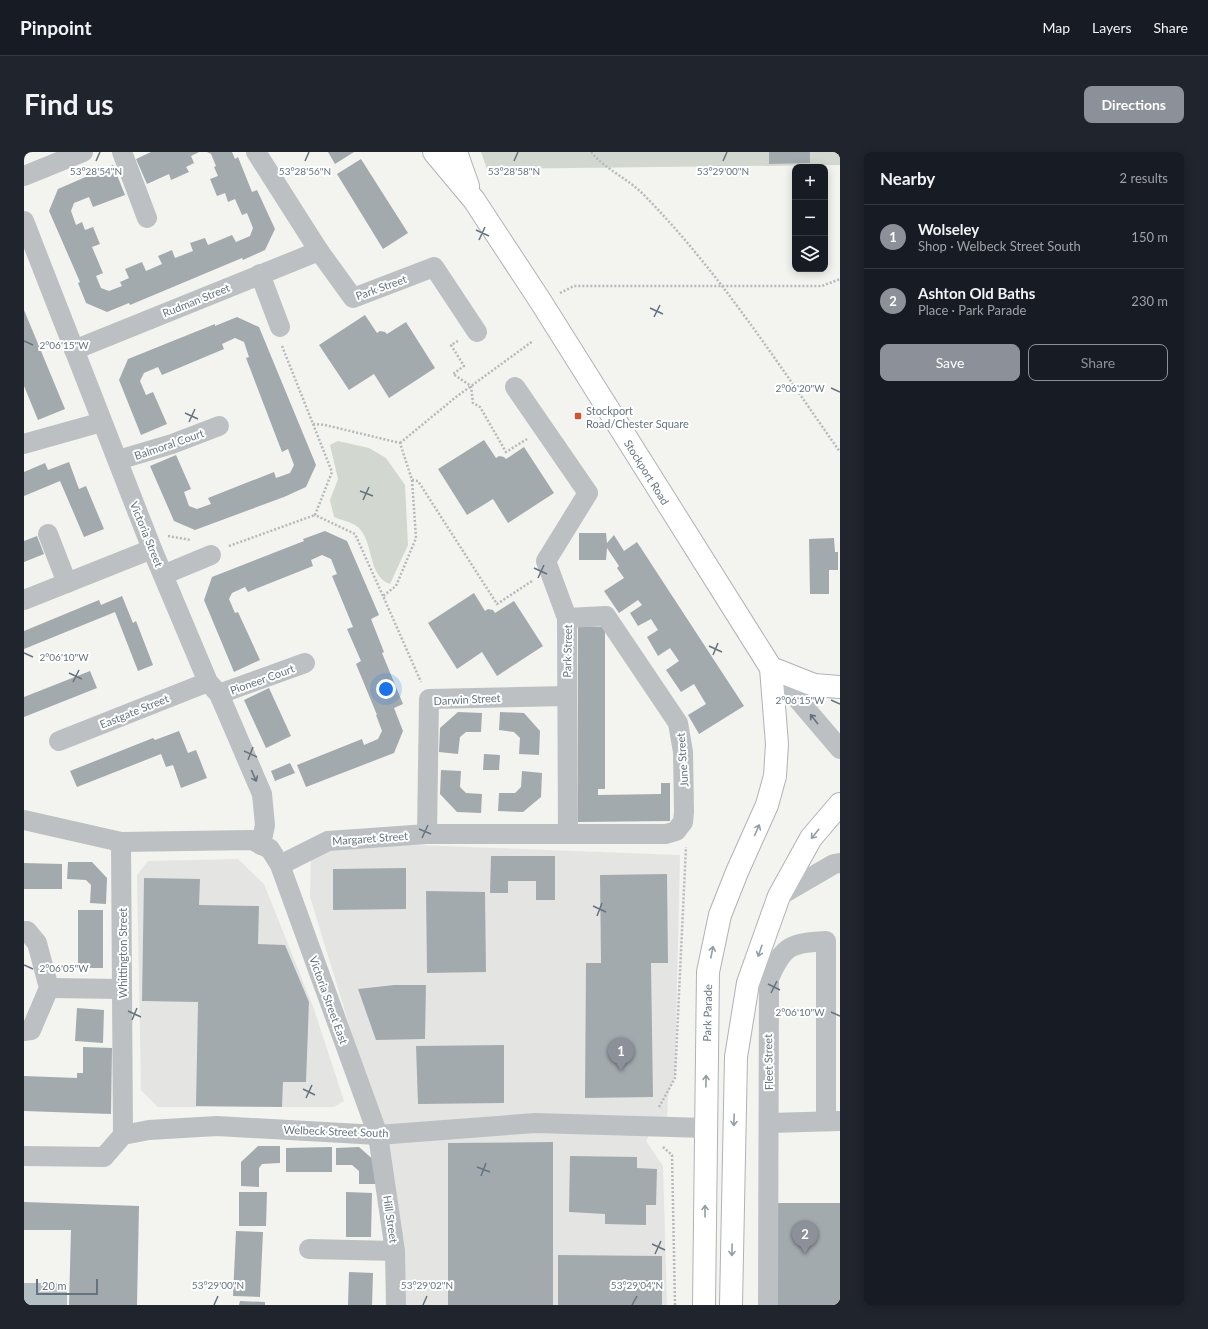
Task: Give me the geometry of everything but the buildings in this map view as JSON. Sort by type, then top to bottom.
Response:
[{"type":"highway","name":"Stockport Road","points":[[434,152],[474,200],[541,302],[771,668]]},
{"type":"highway","points":[[456,152],[474,200]]},
{"type":"highway","points":[[771,668],[814,685],[840,687]]},
{"type":"highway","name":"Park Parade","points":[[704,1305],[708,972],[720,916],[737,872],[767,805],[775,776],[776,733],[771,668]]},
{"type":"highway","points":[[731,1305],[736,1057],[748,983],[779,896],[811,838],[840,804]]},
{"type":"street","points":[[24,176],[83,152]]},
{"type":"street","points":[[122,152],[147,218]]},
{"type":"street","name":"Park Street","points":[[256,152],[319,250],[353,298],[434,267],[477,332]]},
{"type":"street","name":"Victoria Street","points":[[24,221],[152,549],[213,688],[262,794],[265,825],[261,845]]},
{"type":"street","name":"Rudman Street","points":[[74,350],[319,250]]},
{"type":"street","points":[[260,274],[280,327]]},
{"type":"street","name":"Park Street","points":[[516,387],[588,493],[546,561],[567,618],[568,834]]},
{"type":"street","points":[[24,444],[102,422]]},
{"type":"street","name":"Balmoral Court","points":[[118,460],[172,444],[219,426]]},
{"type":"street","points":[[48,534],[67,583]]},
{"type":"street","points":[[24,600],[152,549]]},
{"type":"street","points":[[163,575],[219,551]]},
{"type":"street","name":"June Street","points":[[567,618],[606,616],[678,723],[683,752],[684,812],[683,822],[676,831]]},
{"type":"street","name":"Pioneer Court","points":[[213,688],[305,663]]},
{"type":"street","name":"Stockport Road","points":[[771,668],[840,749]]},
{"type":"street","name":"Eastgate Street","points":[[59,741],[213,688]]},
{"type":"street","name":"Darwin Street","points":[[427,834],[429,698],[567,696]]},
{"type":"street","points":[[24,820],[121,842],[252,840],[270,849],[280,865]]},
{"type":"street","points":[[568,834],[666,834],[676,831]]},
{"type":"street","name":"Margaret Street","points":[[280,865],[328,841],[427,834],[568,834]]},
{"type":"street","name":"Whittington Street","points":[[121,842],[124,1135]]},
{"type":"street","points":[[779,896],[834,864],[840,863]]},
{"type":"street","name":"Victoria Street East","points":[[280,865],[378,1135]]},
{"type":"street","points":[[24,931],[27,931],[37,943],[49,988],[31,1030],[24,1031]]},
{"type":"street","name":"Fleet Street","points":[[768,1305],[770,1123],[769,980],[778,960],[795,944],[826,941],[833,1121]]},
{"type":"street","points":[[49,988],[122,989]]},
{"type":"street","points":[[770,1123],[833,1121]]},
{"type":"street","name":"Welbeck Street South","points":[[124,1135],[149,1130],[217,1126],[378,1135],[535,1123],[706,1128]]},
{"type":"street","points":[[24,1156],[104,1157],[124,1135]]},
{"type":"street","name":"Hill Street","points":[[378,1135],[395,1251],[396,1305]]},
{"type":"street","points":[[309,1249],[395,1251]]},
{"type":"path","points":[[591,152],[600,162],[644,194],[723,286],[840,452]]},
{"type":"path","points":[[541,302],[574,286],[822,286],[840,279]]},
{"type":"path","points":[[280,327],[280,342],[332,472],[315,515]]},
{"type":"path","points":[[477,332],[451,345],[464,366],[453,374],[471,386],[473,403],[480,407],[506,452],[544,428]]},
{"type":"path","points":[[400,443],[471,386],[533,341]]},
{"type":"path","points":[[313,424],[325,425],[400,443]]},
{"type":"path","points":[[383,596],[396,586],[416,538],[412,480],[400,443]]},
{"type":"path","points":[[412,480],[418,481],[497,604],[549,569]]},
{"type":"path","points":[[219,551],[315,515],[355,534],[412,664],[429,698]]},
{"type":"path","points":[[675,1305],[672,1155],[653,1138],[659,1106],[675,1078],[687,848],[676,831]]},
{"type":"shaded area","points":[[481,152],[840,152],[840,165],[792,164],[792,166],[487,169]]},
{"type":"shaded area","points":[[338,441],[369,448],[386,458],[405,485],[408,545],[390,584],[382,580],[377,573],[366,538],[361,531],[355,525],[334,517],[330,500],[338,479],[330,445]]},
{"type":"shaded area","points":[[365,843],[680,855],[675,1075],[668,1096],[667,1120],[658,1120],[646,1141],[663,1166],[667,1305],[395,1305],[386,1145],[310,897],[311,854]]},
{"type":"shaded area","points":[[238,859],[264,884],[314,1009],[344,1101],[334,1107],[158,1107],[141,1090],[137,875],[148,861]]},
{"type":"shaded area","points":[[24,1283],[67,1283],[67,1305],[24,1305]]},
{"type":"place","name":"Stockport Road/Chester Square","points":[[578,416]]},
{"type":"place","name":"Wolseley","points":[[621,1071]]},
{"type":"place","name":"Ashton Old Baths","points":[[805,1254]]}]
